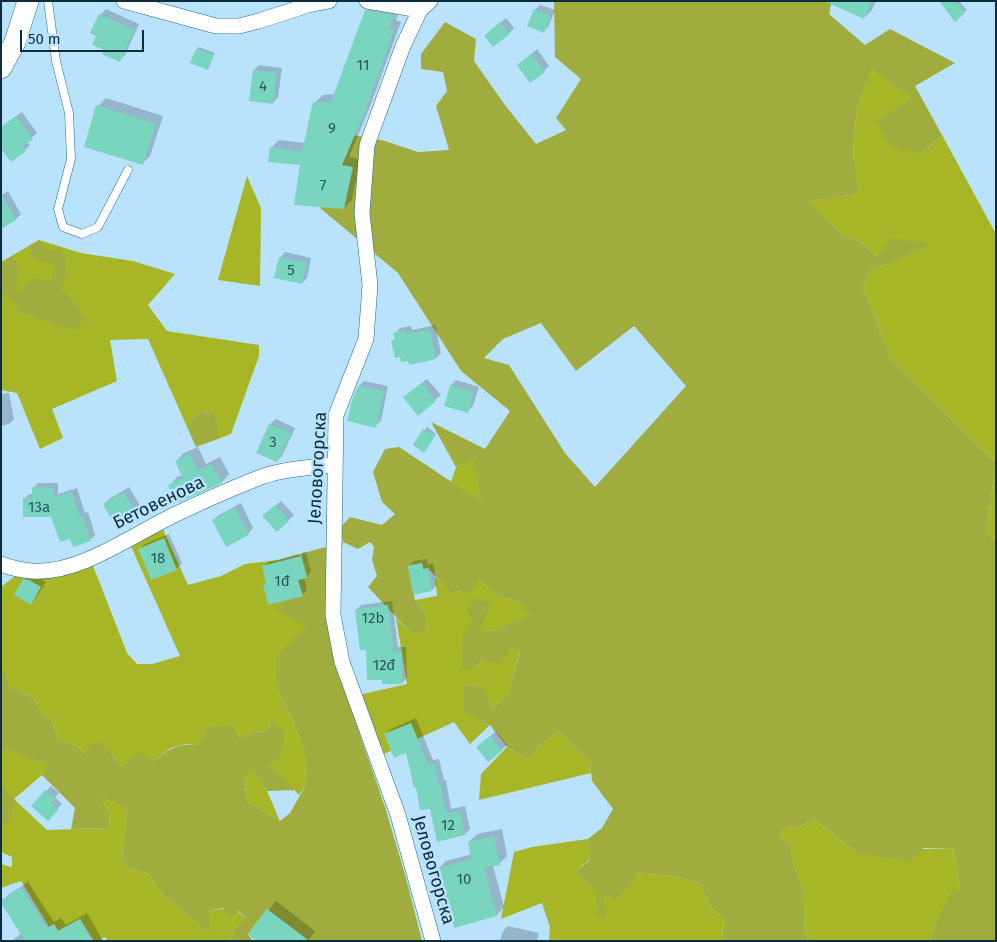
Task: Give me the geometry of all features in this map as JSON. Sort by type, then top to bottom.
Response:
[{"type":"street","points":[[1,68],[15,42],[28,1]]},
{"type":"street","points":[[124,1],[216,26],[239,26],[308,5],[329,1]]},
{"type":"street","points":[[367,1],[425,6]]},
{"type":"street","name":"Јеловогорска","points":[[425,6],[403,46],[367,144],[362,213],[370,285],[366,339],[336,415],[333,615],[342,662],[398,815],[433,941]]},
{"type":"street","name":"Бетовенова","points":[[1,564],[33,572],[68,566],[95,556],[172,516],[258,478],[335,464]]},
{"type":"lane","points":[[48,1],[56,61],[68,113],[71,159],[58,209],[63,227],[82,234],[98,227],[128,170]]},
{"type":"green space","points":[[554,1],[832,1],[829,14],[865,45],[890,29],[955,63],[915,86],[942,135],[920,154],[888,145],[877,121],[911,98],[872,69],[857,108],[853,152],[858,194],[808,201],[843,236],[859,241],[878,257],[891,238],[932,244],[869,272],[863,288],[892,361],[996,463],[986,532],[996,540],[996,941],[930,941],[936,922],[952,891],[960,891],[954,848],[923,848],[910,861],[883,858],[855,851],[814,819],[799,827],[784,828],[779,836],[792,845],[792,859],[803,890],[804,923],[809,941],[727,941],[722,938],[724,918],[713,910],[699,883],[673,876],[635,873],[633,881],[616,899],[603,895],[606,917],[599,918],[595,889],[575,872],[590,860],[588,839],[602,828],[613,809],[592,781],[590,761],[559,731],[540,745],[528,760],[507,747],[490,725],[464,712],[464,684],[484,688],[492,709],[508,694],[520,652],[511,648],[501,664],[483,660],[472,670],[462,668],[463,633],[473,620],[466,609],[473,599],[491,602],[480,631],[491,631],[530,615],[518,601],[499,596],[478,579],[471,594],[461,591],[450,593],[445,585],[428,568],[423,569],[422,563],[408,566],[415,600],[426,615],[424,632],[410,632],[368,587],[377,576],[372,560],[374,547],[370,542],[358,549],[343,542],[340,528],[350,517],[382,525],[395,514],[382,502],[373,472],[385,449],[399,447],[482,502],[473,459],[456,467],[431,422],[485,449],[510,411],[461,371],[398,273],[320,208],[335,180],[343,133],[385,141],[418,152],[449,150],[436,106],[447,91],[443,72],[421,69],[421,54],[445,22],[476,39],[474,61],[536,144],[566,130],[556,118],[581,79],[555,57]],"holes":[[[541,323],[576,371],[634,326],[686,386],[595,487],[565,453],[509,365],[484,358],[503,339]]]},
{"type":"green space","points":[[872,68],[911,98],[920,154],[942,135],[996,234],[996,463],[892,361],[863,288],[869,272],[931,244],[878,257],[859,241],[843,236],[807,201],[857,194],[853,152],[857,108]]},
{"type":"green space","points":[[247,176],[261,208],[260,286],[218,280]]},
{"type":"green space","points":[[39,240],[81,253],[133,261],[175,274],[148,305],[167,331],[259,345],[259,356],[231,434],[218,439],[218,423],[212,413],[199,412],[187,427],[148,339],[110,340],[117,381],[52,409],[63,438],[40,449],[17,393],[1,390],[1,262]]},
{"type":"green space","points":[[39,240],[50,252],[61,247],[65,260],[67,279],[59,288],[74,301],[79,309],[83,319],[78,330],[58,326],[16,311],[18,304],[2,294],[1,296],[1,262],[12,256],[20,267],[15,294],[34,278],[51,281],[54,268],[49,262],[33,259],[30,245]]},
{"type":"green space","points":[[199,412],[213,413],[218,423],[218,439],[196,447],[187,427]]},
{"type":"green space","points":[[473,458],[483,503],[451,482],[456,467]]},
{"type":"green space","points":[[996,463],[996,540],[986,532]]},
{"type":"green space","points":[[162,527],[188,585],[221,576],[245,564],[279,560],[290,573],[306,626],[277,690],[291,717],[305,752],[306,785],[299,795],[270,765],[271,721],[266,732],[258,731],[239,739],[200,745],[186,744],[171,748],[153,761],[120,766],[111,752],[85,754],[77,746],[58,738],[52,721],[39,710],[34,698],[11,688],[5,672],[1,671],[1,587],[15,576],[92,563],[127,653],[137,664],[152,664],[180,656],[130,544]]},
{"type":"green space","points":[[343,542],[328,625],[361,738],[385,807],[422,941],[312,941],[308,940],[267,909],[248,934],[253,941],[230,941],[236,927],[245,917],[238,911],[230,918],[223,908],[209,911],[210,935],[163,894],[147,873],[126,868],[122,856],[127,809],[99,796],[109,812],[110,828],[71,829],[75,808],[42,775],[47,764],[1,748],[1,671],[5,672],[11,688],[34,698],[39,710],[52,721],[58,738],[77,746],[85,754],[90,744],[100,743],[111,752],[120,766],[128,764],[130,757],[142,752],[153,761],[164,753],[180,746],[200,745],[206,728],[232,725],[239,739],[258,731],[266,732],[271,721],[285,731],[281,754],[270,765],[295,790],[267,791],[251,767],[244,782],[248,802],[280,821],[290,813],[306,785],[305,752],[291,717],[277,690],[276,658],[306,626],[278,610],[290,573],[279,560]]},
{"type":"green space","points":[[435,577],[444,583],[450,593],[461,591],[478,579],[499,596],[518,601],[531,615],[491,631],[480,631],[473,620],[472,670],[483,660],[511,648],[520,651],[508,694],[492,709],[483,688],[464,684],[465,712],[490,725],[470,744],[454,722],[382,755],[359,695],[407,684],[396,618],[410,632],[426,615],[415,600],[437,596]]},
{"type":"green space","points":[[559,731],[590,761],[591,773],[479,800],[481,774],[507,747],[528,760],[540,745]]},
{"type":"green space","points":[[1,748],[48,764],[42,775],[14,799],[47,830],[110,828],[109,812],[98,795],[127,809],[122,856],[126,868],[147,873],[163,894],[209,934],[209,911],[228,909],[237,911],[245,918],[236,927],[230,941],[108,941],[105,937],[99,941],[94,941],[80,919],[58,931],[54,924],[49,927],[21,881],[1,888],[1,864],[12,867],[12,857],[1,852],[1,824],[10,824],[5,788],[1,788]]},
{"type":"green space","points":[[251,766],[267,791],[280,821],[248,802],[244,782]]},
{"type":"green space","points":[[1,788],[5,788],[14,799],[10,824],[1,824]]},
{"type":"green space","points":[[814,819],[855,851],[954,848],[960,891],[936,922],[930,941],[809,941],[804,923],[803,890],[792,859],[792,845],[779,836],[784,828],[799,827]]},
{"type":"green space","points":[[588,839],[590,859],[575,872],[603,895],[635,873],[673,876],[699,883],[713,910],[724,918],[722,938],[727,941],[549,941],[550,927],[542,903],[501,919],[514,852],[532,847]]},
{"type":"building","points":[[824,1],[872,1],[864,19]]},
{"type":"building","points":[[939,1],[956,1],[965,13],[955,22]]},
{"type":"building","points":[[534,9],[551,16],[544,33],[527,26]]},
{"type":"building","points":[[365,10],[394,15],[389,28],[394,30],[364,114],[342,165],[353,167],[344,209],[294,205],[300,165],[268,162],[270,147],[302,152],[313,102],[331,102]]},
{"type":"building","points":[[99,14],[134,30],[120,62],[102,54],[104,50],[92,45],[96,36],[90,33]]},
{"type":"building","points":[[500,22],[510,34],[493,47],[484,36]]},
{"type":"building","points":[[196,49],[214,55],[208,70],[190,63]]},
{"type":"building","points":[[531,54],[545,72],[530,83],[517,65]]},
{"type":"building","points":[[253,70],[277,73],[273,104],[249,101]]},
{"type":"building","points":[[96,105],[156,124],[143,165],[84,147]]},
{"type":"building","points":[[16,116],[33,139],[22,147],[26,151],[11,162],[1,149],[1,127]]},
{"type":"building","points":[[1,194],[16,220],[1,229]]},
{"type":"building","points":[[279,257],[307,263],[302,284],[274,278]]},
{"type":"building","points":[[406,330],[407,334],[430,330],[436,359],[409,365],[408,361],[401,362],[400,357],[395,358],[391,341],[395,340],[393,333]]},
{"type":"building","points":[[422,383],[436,401],[418,416],[403,397]]},
{"type":"building","points":[[450,385],[474,392],[468,413],[444,406]]},
{"type":"building","points":[[358,386],[384,391],[376,428],[347,421],[352,400]]},
{"type":"building","points":[[269,424],[291,433],[277,462],[256,453]]},
{"type":"building","points":[[423,429],[435,436],[424,453],[413,445]]},
{"type":"building","points":[[190,454],[198,470],[212,464],[222,483],[177,503],[168,485],[183,478],[175,461]]},
{"type":"building","points":[[32,487],[54,488],[54,498],[72,492],[80,517],[83,516],[91,541],[73,547],[70,539],[60,542],[51,517],[23,517],[23,498],[32,498]]},
{"type":"building","points":[[124,492],[136,513],[115,526],[103,504]]},
{"type":"building","points":[[275,505],[289,521],[277,532],[262,516]]},
{"type":"building","points":[[235,508],[249,535],[226,547],[212,520]]},
{"type":"building","points":[[164,538],[177,570],[151,580],[138,549]]},
{"type":"building","points":[[301,556],[307,578],[298,580],[303,596],[268,605],[263,584],[266,584],[262,566]]},
{"type":"building","points":[[422,563],[423,569],[428,568],[432,591],[413,595],[408,566]]},
{"type":"building","points":[[23,579],[29,580],[41,587],[31,605],[14,595]]},
{"type":"building","points":[[388,605],[394,651],[402,651],[402,684],[382,684],[382,680],[367,680],[366,650],[360,650],[355,610]]},
{"type":"building","points":[[411,723],[428,764],[434,763],[439,785],[441,784],[446,813],[460,811],[465,835],[437,842],[430,809],[420,810],[416,787],[414,788],[406,753],[394,758],[384,734]]},
{"type":"building","points":[[490,736],[502,751],[488,762],[476,747]]},
{"type":"building","points":[[45,790],[55,799],[51,803],[58,810],[48,821],[31,806]]},
{"type":"building","points":[[494,836],[500,865],[484,868],[497,916],[454,928],[451,917],[446,919],[439,893],[443,892],[437,869],[471,859],[468,842]]},
{"type":"building","points":[[21,888],[47,928],[54,924],[58,931],[80,919],[92,941],[25,941],[1,903],[1,900]]},
{"type":"building","points":[[267,909],[309,941],[256,941],[248,934]]}]
